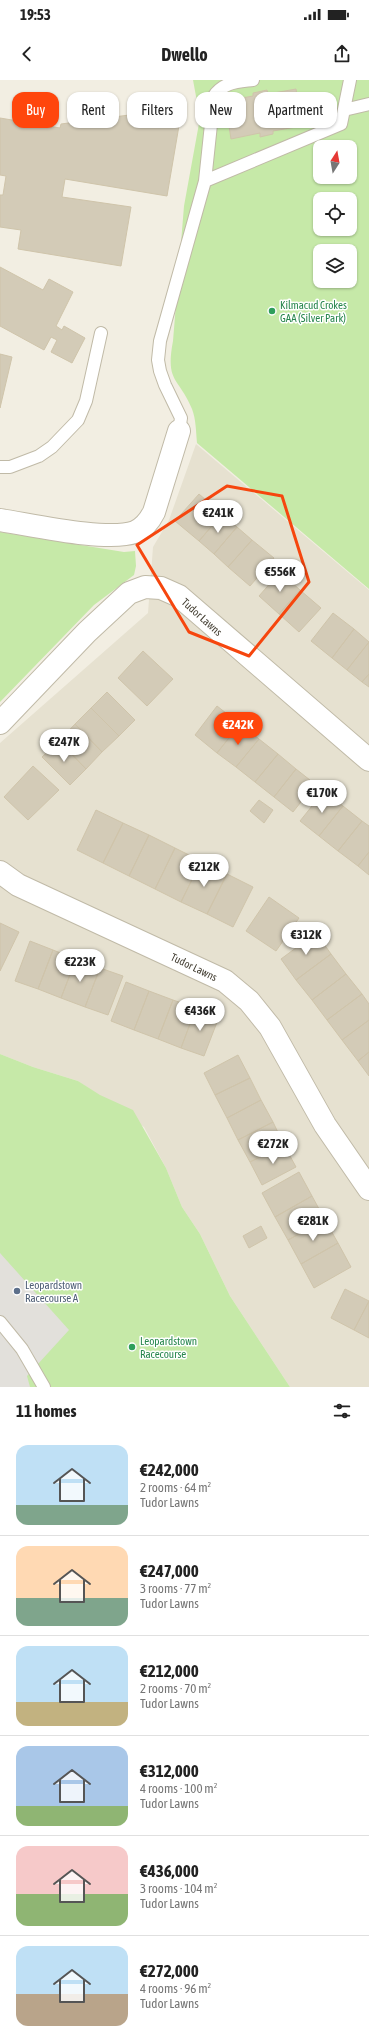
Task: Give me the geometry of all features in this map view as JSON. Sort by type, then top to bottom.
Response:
[{"type":"street","points":[[0,520],[98,535],[118,536],[136,531],[148,523],[154,512],[180,432]]},
{"type":"street","name":"Tudor Lawns","points":[[0,723],[87,632],[128,593],[145,587],[161,588],[179,596],[369,760]]},
{"type":"street","name":"Tudor Lawns","points":[[0,872],[18,885],[225,981],[249,1001],[270,1027],[324,1125],[369,1190]]},
{"type":"lane","points":[[180,432],[181,418],[165,385],[158,360],[160,341],[205,181],[214,96],[219,89],[225,85],[253,80]]},
{"type":"lane","points":[[205,181],[341,124],[350,80]]},
{"type":"lane","points":[[344,110],[369,104]]},
{"type":"lane","points":[[0,467],[10,467],[39,456],[52,447],[78,420],[86,401],[101,333]]},
{"type":"lane","points":[[0,1322],[22,1349],[44,1387]]},
{"type":"highlighted area","points":[[227,486],[282,496],[309,582],[249,656],[189,632],[137,545]]},
{"type":"shaded area","points":[[196,444],[369,590],[369,1387],[290,1387],[230,1296],[200,1234],[182,1207],[166,1168],[144,1127],[78,1081],[33,1067],[0,1054],[0,743],[148,613],[153,547],[169,520]]},
{"type":"shaded area","name":"Leopardstown Racecourse A","points":[[0,1253],[69,1330],[27,1376],[30,1387],[0,1387]]},
{"type":"green space","name":"Kilmacud Crokes GAA (Silver Park)","points":[[193,80],[369,80],[369,589],[197,443],[196,426],[192,409],[172,373],[171,365],[184,206],[198,128],[246,128],[246,92],[195,92]]},
{"type":"green space","points":[[0,532],[124,552],[135,551],[136,566],[134,575],[94,605],[0,702]]},
{"type":"green space","points":[[0,1054],[33,1067],[78,1081],[100,1095],[133,1110],[166,1168],[182,1207],[200,1234],[230,1296],[290,1387],[0,1387]]},
{"type":"building","points":[[296,89],[296,92],[279,92]]},
{"type":"building","points":[[253,93],[254,128],[290,128],[273,131],[273,134],[260,137],[260,133],[231,139],[229,128],[246,128],[246,97],[253,96]]},
{"type":"building","points":[[127,115],[127,128],[179,128],[167,196],[65,179],[62,197],[131,207],[121,266],[18,249],[21,230],[0,227],[0,195],[3,195],[6,176],[0,175],[0,118],[12,120],[12,128],[60,128],[61,124],[67,123],[67,128],[119,128],[119,116]]},
{"type":"building","points":[[0,267],[43,290],[49,279],[73,292],[56,326],[62,330],[64,326],[85,338],[72,363],[51,352],[57,340],[51,337],[44,350],[0,326]]},
{"type":"building","points":[[0,354],[12,357],[0,408]]},
{"type":"building","points":[[199,494],[222,514],[199,541],[175,521]]},
{"type":"building","points":[[222,514],[237,527],[214,554],[199,541]]},
{"type":"building","points":[[237,527],[252,540],[228,567],[214,554]]},
{"type":"building","points":[[252,540],[274,558],[250,586],[228,567]]},
{"type":"building","points":[[280,572],[300,590],[279,614],[259,596]]},
{"type":"building","points":[[300,590],[321,608],[299,632],[279,614]]},
{"type":"building","points":[[333,613],[354,629],[332,658],[311,641]]},
{"type":"building","points":[[354,629],[369,642],[347,670],[332,658]]},
{"type":"building","points":[[369,642],[369,674],[362,682],[347,670]]},
{"type":"building","points":[[143,651],[173,679],[147,706],[118,678]]},
{"type":"building","points":[[369,674],[369,687],[362,682]]},
{"type":"building","points":[[107,692],[135,720],[119,736],[91,708]]},
{"type":"building","points":[[217,706],[240,724],[217,753],[195,735]]},
{"type":"building","points":[[91,708],[119,736],[102,752],[75,724]]},
{"type":"building","points":[[75,724],[102,752],[86,769],[59,741]]},
{"type":"building","points":[[240,724],[259,739],[236,767],[217,753]]},
{"type":"building","points":[[259,739],[278,754],[255,782],[236,767]]},
{"type":"building","points":[[59,741],[86,769],[70,785],[42,757]]},
{"type":"building","points":[[278,754],[296,769],[274,797],[255,782]]},
{"type":"building","points":[[33,766],[59,790],[28,820],[4,797]]},
{"type":"building","points":[[296,769],[315,784],[293,812],[274,797]]},
{"type":"building","points":[[324,791],[343,806],[319,836],[300,821]]},
{"type":"building","points":[[259,800],[273,810],[264,823],[250,811]]},
{"type":"building","points":[[343,806],[362,821],[338,851],[319,836]]},
{"type":"building","points":[[96,810],[123,823],[103,863],[77,850]]},
{"type":"building","points":[[362,821],[369,826],[369,852],[358,866],[338,851]]},
{"type":"building","points":[[123,823],[149,835],[129,876],[103,863]]},
{"type":"building","points":[[149,835],[175,848],[155,889],[129,876]]},
{"type":"building","points":[[175,848],[201,861],[181,902],[155,889]]},
{"type":"building","points":[[369,852],[369,875],[358,866]]},
{"type":"building","points":[[201,861],[227,874],[207,914],[181,902]]},
{"type":"building","points":[[227,874],[253,887],[233,927],[207,914]]},
{"type":"building","points":[[269,897],[299,918],[276,951],[246,931]]},
{"type":"building","points":[[0,923],[19,932],[0,971]]},
{"type":"building","points":[[316,933],[331,954],[296,980],[281,959]]},
{"type":"building","points":[[30,941],[53,950],[38,989],[15,981]]},
{"type":"building","points":[[53,950],[76,959],[61,998],[38,989]]},
{"type":"building","points":[[331,954],[346,974],[312,1000],[296,980]]},
{"type":"building","points":[[76,959],[100,968],[85,1007],[61,998]]},
{"type":"building","points":[[100,968],[123,976],[108,1015],[85,1007]]},
{"type":"building","points":[[346,974],[362,994],[327,1020],[312,1000]]},
{"type":"building","points":[[126,982],[149,991],[134,1030],[111,1021]]},
{"type":"building","points":[[149,991],[173,1000],[158,1039],[134,1030]]},
{"type":"building","points":[[362,994],[369,1004],[369,1020],[342,1040],[327,1020]]},
{"type":"building","points":[[173,1000],[196,1008],[181,1048],[158,1039]]},
{"type":"building","points":[[196,1008],[219,1017],[204,1056],[181,1048]]},
{"type":"building","points":[[369,1020],[369,1052],[358,1061],[342,1040]]},
{"type":"building","points":[[369,1052],[369,1076],[358,1061]]},
{"type":"building","points":[[238,1055],[250,1078],[215,1095],[204,1073]]},
{"type":"building","points":[[250,1078],[261,1100],[227,1118],[215,1095]]},
{"type":"building","points":[[261,1100],[273,1122],[238,1140],[227,1118]]},
{"type":"building","points":[[273,1122],[284,1145],[250,1162],[238,1140]]},
{"type":"building","points":[[284,1145],[296,1167],[262,1185],[250,1162]]},
{"type":"building","points":[[299,1172],[312,1196],[275,1217],[262,1193]]},
{"type":"building","points":[[312,1196],[325,1220],[288,1240],[275,1217]]},
{"type":"building","points":[[325,1220],[338,1243],[301,1264],[288,1240]]},
{"type":"building","points":[[261,1226],[267,1238],[249,1248],[243,1236]]},
{"type":"building","points":[[338,1243],[351,1267],[314,1288],[301,1264]]},
{"type":"building","points":[[345,1289],[369,1301],[354,1330],[331,1318]]},
{"type":"building","points":[[369,1301],[369,1338],[354,1330]]},
{"type":"place","name":"Kilmacud Crokes GAA (Silver Park)","points":[[272,311]]},
{"type":"place","name":"Leopardstown Racecourse A","points":[[17,1291]]},
{"type":"place","name":"Leopardstown Racecourse","points":[[132,1347]]}]
